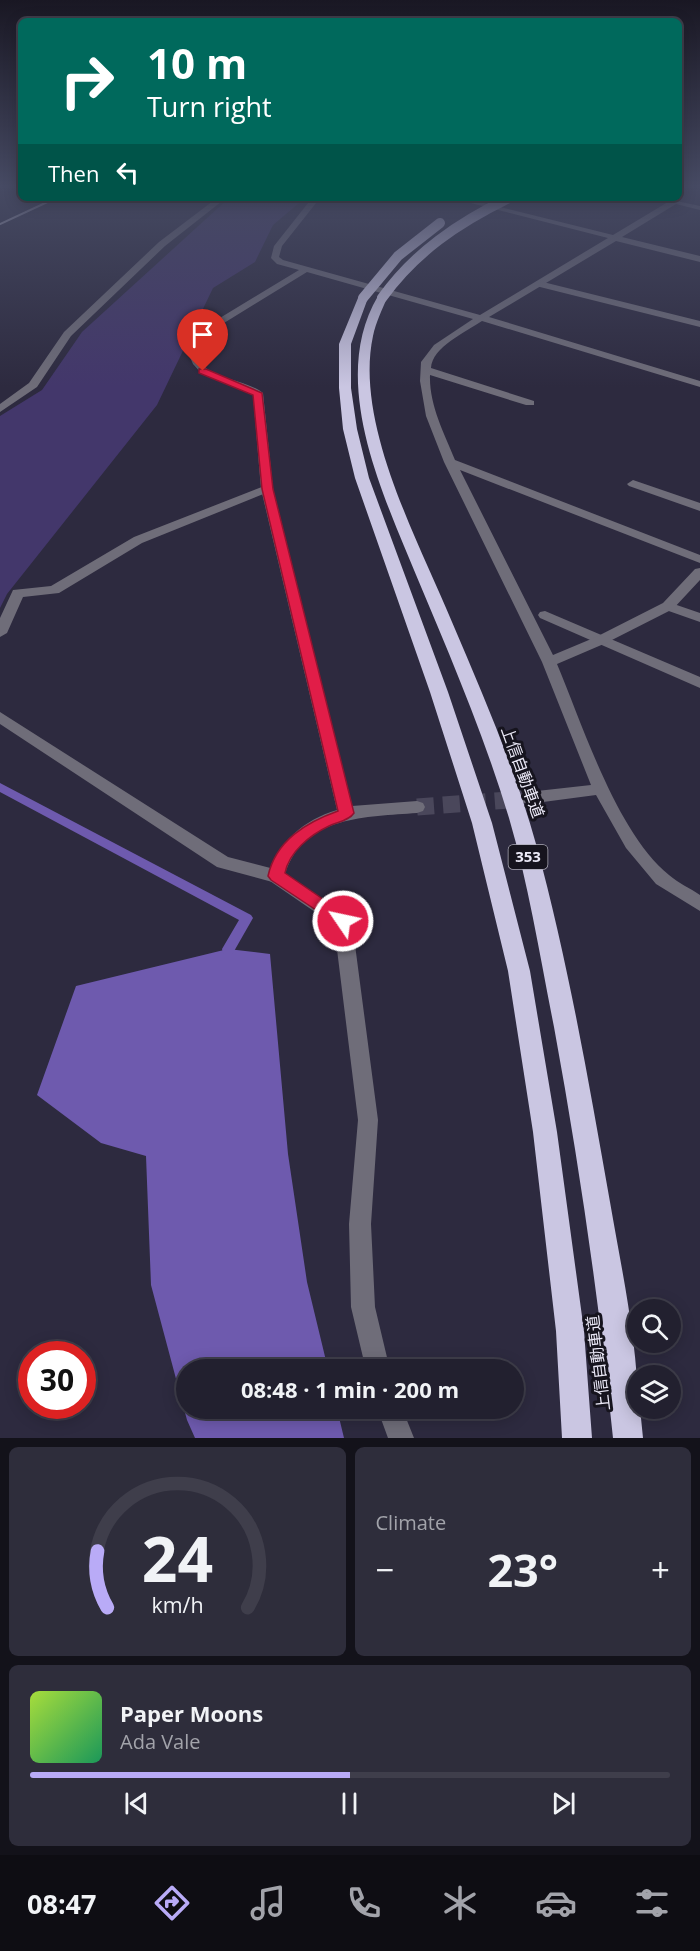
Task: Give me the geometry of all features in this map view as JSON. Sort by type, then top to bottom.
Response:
[{"type":"highway","name":"上信自動車道","points":[[400,253],[378,275],[366,340],[364,378],[375,442],[394,503],[471,689],[519,819],[545,925],[585,1126],[619,1352],[627,1438]]},
{"type":"highway","name":"上信自動車道","points":[[420,253],[372,298],[345,344],[345,388],[350,429],[362,478],[439,692],[482,823],[519,971],[544,1132],[570,1331],[577,1438]]},
{"type":"street","points":[[0,409],[33,385],[67,334],[152,253]]},
{"type":"street","points":[[276,253],[275,258],[280,262],[305,270],[481,318],[700,384]]},
{"type":"street","points":[[589,253],[436,347],[426,362],[425,381],[431,416],[450,462],[549,662],[601,789],[632,844],[654,870],[662,879],[700,904]]},
{"type":"street","points":[[676,253],[700,259]]},
{"type":"street","points":[[305,270],[208,328],[199,338],[194,350],[196,363],[203,371],[258,393],[267,489],[346,813]]},
{"type":"street","points":[[539,284],[700,324]]},
{"type":"street","points":[[426,370],[530,403]]},
{"type":"street","points":[[450,462],[700,559]]},
{"type":"street","points":[[633,484],[700,507]]},
{"type":"street","points":[[0,633],[18,593],[54,590],[138,540],[267,489]]},
{"type":"street","points":[[549,662],[601,640],[668,606],[700,572]]},
{"type":"street","points":[[668,606],[700,618]]},
{"type":"street","points":[[545,615],[700,683]]},
{"type":"street","points":[[0,717],[224,862],[276,876],[343,921],[368,1120],[360,1224],[363,1307],[375,1359]]},
{"type":"street","points":[[528,798],[601,789]]},
{"type":"street","points":[[276,876],[279,860],[302,835],[322,822],[346,813],[417,807]]},
{"type":"street","points":[[393,1419],[401,1438]]},
{"type":"shaded area","points":[[169,253],[259,253],[255,262],[213,288],[157,405],[7,594],[0,608],[0,416],[42,390],[82,332]]},
{"type":"shaded area","points":[[228,949],[270,954],[288,1154],[307,1282],[326,1359],[176,1359],[176,1379],[151,1285],[146,1156],[101,1143],[37,1095],[76,986]]},
{"type":"shaded area","points":[[339,1419],[344,1438],[195,1438],[187,1420]]},
{"type":"waterway","points":[[0,787],[247,918],[228,949]]},
{"type":"tunnel","points":[[417,807],[522,799]]},
{"type":"route","points":[[203,371],[258,393],[267,489],[346,813],[322,822],[302,835],[279,860],[276,876],[343,921]]}]
